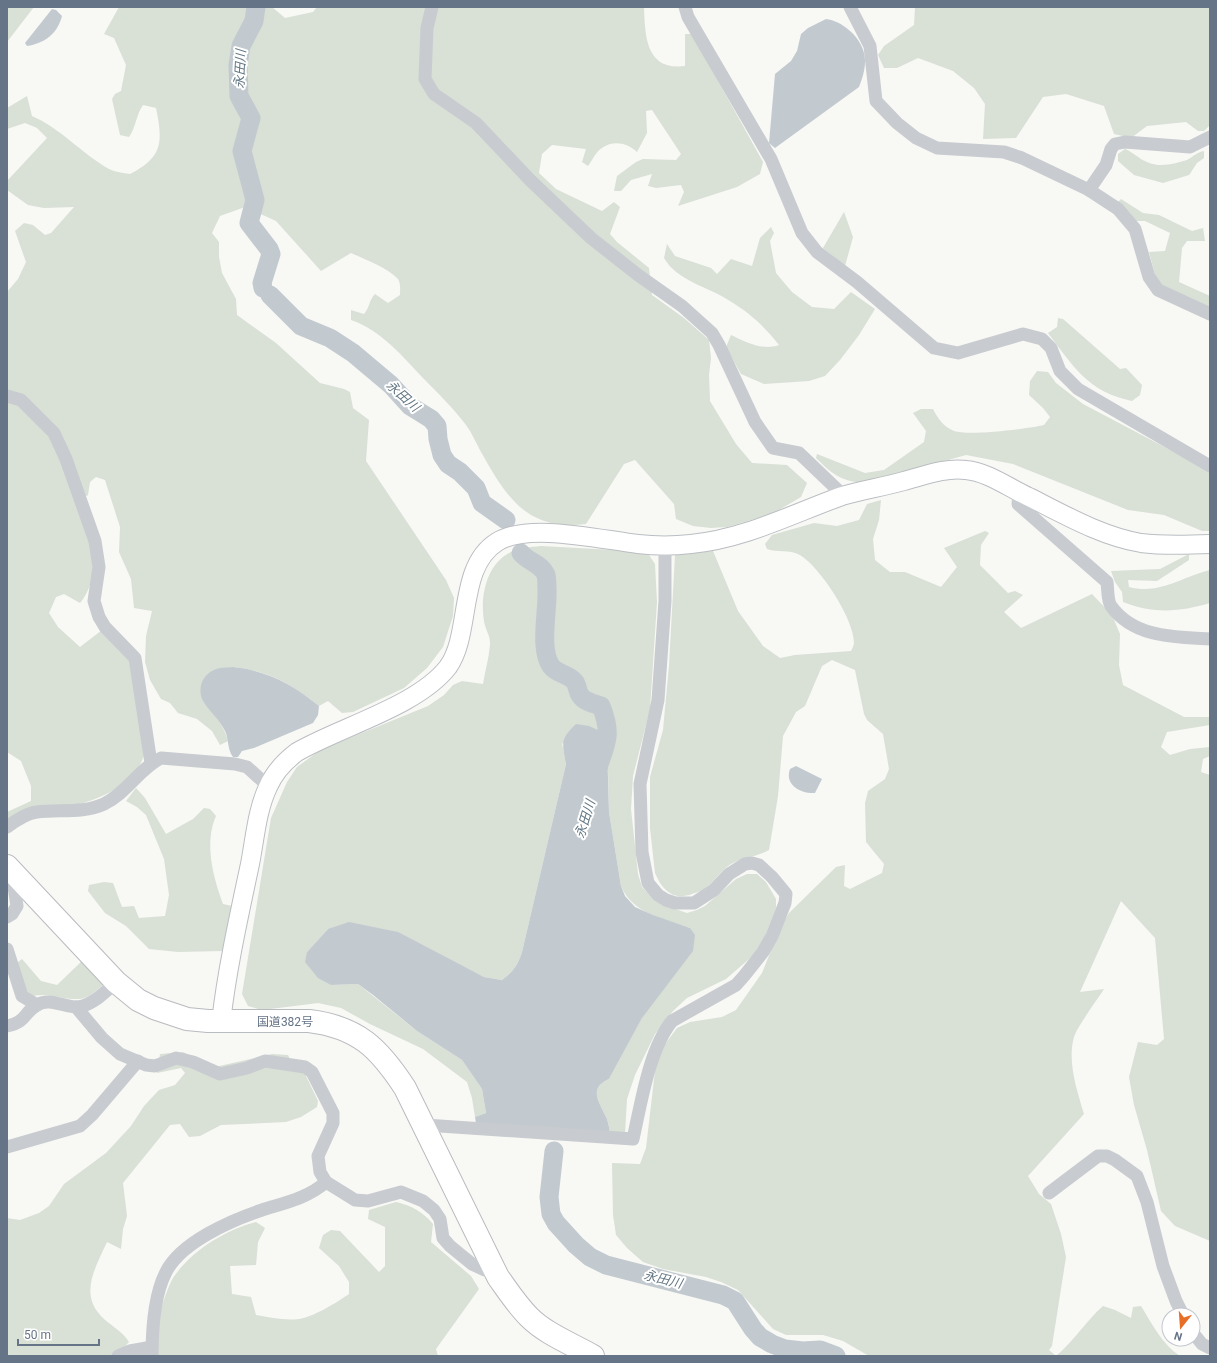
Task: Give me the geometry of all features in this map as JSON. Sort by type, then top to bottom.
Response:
[{"type":"highway","name":"国道382号","points":[[10,869],[116,982],[138,1000],[169,1014],[187,1019],[221,1022],[309,1021],[340,1027],[357,1034],[378,1050],[389,1063],[405,1088],[425,1125],[495,1270],[510,1293],[530,1318],[543,1328],[593,1356]]},
{"type":"street","points":[[432,7],[427,28],[425,79],[434,94],[476,122],[530,180],[591,238],[638,275],[682,306],[708,329],[719,345],[755,422],[773,448],[799,453],[844,496]]},
{"type":"street","points":[[685,7],[688,17],[772,160],[802,233],[817,252],[857,282],[934,348],[958,354],[1023,334],[1042,339],[1051,348],[1060,371],[1078,389],[1210,466]]},
{"type":"street","points":[[850,7],[870,46],[876,101],[897,124],[916,138],[937,148],[1004,152],[1022,158],[1089,190],[1118,209],[1135,229],[1149,277],[1155,287],[1210,314]]},
{"type":"street","points":[[1089,190],[1106,165],[1111,149],[1116,144],[1125,142],[1190,147],[1210,137]]},
{"type":"street","points":[[7,396],[21,400],[54,433],[66,459],[95,541],[99,567],[94,601],[99,617],[105,627],[135,658],[151,763]]},
{"type":"street","points":[[221,1022],[223,998],[259,816],[268,786],[286,760],[297,752],[400,703],[427,687],[440,676],[450,664],[456,650],[465,605],[475,570],[487,550],[496,542],[515,534],[526,533],[558,534],[665,545],[691,544],[739,535],[844,496],[943,471],[966,470],[988,477],[1019,493],[1116,537],[1157,544],[1210,544]]},
{"type":"street","points":[[1019,493],[1018,504],[1107,582],[1110,605],[1129,623],[1139,629],[1168,637],[1210,639]]},
{"type":"street","points":[[425,1125],[634,1139],[645,1085],[665,1030],[672,1021],[736,985],[763,952],[780,918],[785,903],[786,894],[772,876],[759,865],[752,863],[745,864],[729,874],[714,890],[694,903],[674,903],[658,895],[648,883],[642,852],[640,784],[658,700],[664,602],[665,545]]},
{"type":"street","points":[[7,827],[36,812],[88,809],[104,804],[119,795],[151,763],[161,758],[235,764],[247,767],[268,786]]},
{"type":"street","points":[[7,917],[12,914],[17,906],[10,869]]},
{"type":"street","points":[[7,949],[22,996],[37,1005]]},
{"type":"street","points":[[7,1026],[21,1021],[37,1005],[44,1003],[55,1003],[76,1007],[86,1005],[116,982]]},
{"type":"street","points":[[76,1007],[102,1038],[120,1054],[138,1062],[156,1066],[176,1058],[193,1062],[220,1074],[247,1068],[265,1061],[305,1067],[312,1072],[333,1113],[333,1123],[318,1156],[320,1172],[326,1182],[355,1200],[368,1201],[400,1192],[424,1201],[434,1210],[440,1219],[443,1238],[450,1246],[472,1264],[485,1270],[495,1270]]},
{"type":"street","points":[[7,1147],[80,1126],[92,1115],[138,1062]]},
{"type":"street","points":[[1049,1193],[1098,1156],[1107,1156],[1115,1160],[1137,1176],[1147,1202],[1163,1266],[1179,1307]]},
{"type":"street","points":[[118,1356],[130,1351],[152,1351],[153,1324],[162,1283],[166,1271],[183,1252],[198,1240],[249,1214],[302,1197],[318,1189],[326,1182]]},
{"type":"street","points":[[1201,1343],[1210,1348]]},
{"type":"shaded area","points":[[7,7],[34,7],[7,42]]},
{"type":"shaded area","points":[[119,7],[272,7],[285,18],[313,12],[317,7],[644,7],[645,30],[650,50],[662,63],[672,66],[685,66],[685,34],[692,34],[763,162],[760,174],[737,187],[678,206],[684,192],[681,185],[656,188],[648,186],[652,174],[631,180],[621,191],[614,191],[617,176],[636,162],[643,159],[676,160],[681,154],[652,110],[646,111],[647,133],[637,152],[629,146],[616,143],[611,144],[600,149],[588,166],[582,162],[586,149],[552,145],[542,154],[539,173],[556,189],[602,211],[614,202],[620,207],[610,234],[617,242],[649,268],[652,295],[684,318],[709,340],[711,358],[709,375],[710,401],[736,444],[752,463],[787,465],[807,483],[801,497],[772,514],[727,527],[711,528],[693,526],[676,519],[674,504],[635,460],[624,464],[586,524],[566,525],[548,522],[534,516],[521,508],[500,484],[468,428],[446,401],[390,344],[372,330],[351,320],[351,310],[364,314],[375,294],[388,303],[400,295],[399,281],[394,275],[351,253],[321,271],[276,221],[245,207],[220,216],[212,233],[219,242],[219,257],[222,273],[236,299],[237,315],[276,343],[320,383],[350,392],[353,408],[369,420],[366,461],[446,580],[454,598],[453,616],[443,647],[427,668],[404,688],[353,712],[342,713],[328,701],[319,706],[299,691],[268,675],[257,671],[233,667],[203,701],[218,720],[226,735],[228,741],[220,745],[212,731],[197,719],[178,713],[170,703],[161,699],[150,680],[145,662],[146,636],[152,611],[134,608],[131,579],[119,552],[120,527],[105,480],[96,477],[90,482],[88,495],[76,502],[92,553],[92,579],[80,603],[64,594],[56,597],[49,613],[58,627],[80,647],[102,630],[129,660],[145,751],[138,769],[125,782],[108,793],[88,802],[66,808],[7,820],[7,812],[31,801],[31,786],[21,761],[7,752],[7,292],[18,279],[26,262],[15,231],[24,223],[33,225],[45,235],[51,233],[74,207],[44,208],[28,205],[7,190],[7,181],[47,138],[37,128],[25,123],[7,129],[7,108],[27,96],[32,116],[52,127],[89,156],[111,170],[130,174],[141,168],[149,161],[155,155],[160,139],[156,108],[143,105],[129,137],[120,135],[112,99],[115,94],[121,91],[126,65],[114,38],[104,34]]},
{"type":"shaded area","points":[[915,7],[1210,7],[1210,125],[1204,131],[1198,131],[1186,122],[1147,126],[1131,138],[1114,134],[1104,106],[1066,94],[1043,97],[1016,138],[983,139],[985,104],[974,88],[953,71],[918,58],[897,68],[884,68],[878,55],[884,46],[914,25]]},
{"type":"shaded area","points":[[1125,149],[1144,161],[1157,165],[1167,165],[1187,160],[1199,152],[1204,151],[1204,158],[1197,163],[1189,175],[1163,183],[1134,175],[1118,161],[1118,154]]},
{"type":"shaded area","points":[[1121,199],[1143,213],[1159,215],[1192,231],[1203,228],[1205,241],[1187,241],[1182,248],[1179,282],[1210,296],[1210,309],[1162,286],[1156,278],[1149,252],[1165,251],[1170,233],[1145,221],[1136,221],[1117,203]]},
{"type":"shaded area","points":[[844,212],[853,237],[845,266],[823,248]]},
{"type":"shaded area","points":[[771,227],[774,233],[770,241],[776,273],[792,292],[812,307],[834,309],[851,292],[875,309],[859,335],[840,360],[825,376],[809,381],[764,384],[741,374],[726,347],[731,335],[754,345],[773,347],[779,345],[751,316],[722,296],[685,278],[670,266],[664,258],[667,244],[675,256],[711,268],[717,274],[731,259],[752,266],[760,238]]},
{"type":"shaded area","points":[[1058,318],[1063,319],[1120,369],[1126,368],[1142,385],[1140,395],[1132,401],[1117,397],[1104,391],[1083,376],[1065,356],[1048,333],[1057,327]]},
{"type":"shaded area","points":[[1037,371],[1048,372],[1056,383],[1083,404],[1210,471],[1210,531],[1202,531],[1164,515],[1128,510],[1013,464],[966,455],[865,483],[843,479],[827,469],[816,458],[817,454],[865,473],[884,470],[924,442],[926,431],[913,413],[921,409],[933,409],[944,425],[954,431],[961,432],[972,433],[998,431],[1044,425],[1050,417],[1029,395],[1030,381]]},
{"type":"shaded area","points":[[881,500],[879,520],[873,539],[875,560],[890,572],[905,572],[941,587],[957,567],[944,548],[985,531],[989,533],[981,545],[980,565],[1008,593],[1015,591],[1023,595],[1004,612],[1021,628],[1092,594],[1112,615],[1120,634],[1119,665],[1123,685],[1184,717],[1210,717],[1210,725],[1167,732],[1161,747],[1170,755],[1190,749],[1210,747],[1210,756],[1203,759],[1201,772],[1210,775],[1210,1241],[1175,1226],[1161,1211],[1147,1150],[1134,1105],[1129,1077],[1138,1042],[1157,1045],[1164,1039],[1155,938],[1121,901],[1080,992],[1104,989],[1079,1027],[1074,1037],[1072,1047],[1072,1066],[1078,1095],[1084,1114],[1028,1176],[1039,1194],[1051,1204],[1061,1234],[1066,1257],[1052,1346],[1049,1350],[1056,1356],[869,1356],[843,1341],[823,1335],[786,1335],[773,1329],[738,1290],[706,1277],[663,1269],[643,1262],[627,1248],[616,1235],[613,1215],[612,1163],[640,1164],[646,1148],[655,1071],[660,1051],[677,1028],[690,1022],[722,1017],[736,1010],[762,973],[780,928],[789,913],[836,867],[845,865],[844,886],[850,889],[882,873],[884,864],[866,842],[865,803],[868,791],[885,779],[889,769],[883,734],[867,720],[864,714],[855,670],[832,660],[822,666],[805,706],[796,712],[783,736],[778,796],[769,850],[731,864],[702,891],[685,896],[679,896],[669,892],[661,884],[655,873],[650,828],[650,777],[663,730],[669,666],[675,555],[713,551],[738,611],[763,646],[780,658],[795,655],[851,651],[854,643],[848,621],[834,594],[817,570],[808,561],[796,553],[767,549],[765,544],[772,535],[814,523],[837,526],[859,520],[867,504]]},
{"type":"shaded area","points":[[541,546],[632,551],[649,555],[655,564],[657,602],[650,709],[633,776],[631,809],[638,874],[642,887],[654,899],[669,907],[687,913],[705,906],[736,879],[747,874],[757,874],[766,882],[776,899],[776,908],[763,941],[756,953],[726,979],[687,998],[673,1011],[655,1034],[635,1075],[627,1099],[625,1134],[610,1133],[607,1119],[598,1099],[597,1090],[599,1086],[609,1079],[690,928],[650,914],[633,903],[626,895],[621,886],[609,812],[608,770],[562,743],[566,764],[522,952],[515,968],[506,977],[502,980],[484,977],[454,962],[328,929],[307,952],[331,985],[358,984],[417,1031],[462,1060],[482,1089],[486,1113],[475,1117],[472,1098],[467,1082],[423,1049],[370,1024],[341,1008],[318,1003],[262,1010],[248,1006],[242,994],[271,818],[287,782],[297,767],[319,751],[428,706],[444,695],[453,685],[462,681],[483,684],[490,642],[484,621],[483,602],[484,592],[490,573],[502,557],[511,552]]},
{"type":"shaded area","points":[[1189,554],[1189,560],[1157,581],[1128,580],[1129,587],[1151,589],[1161,587],[1210,570],[1210,603],[1177,610],[1156,610],[1134,606],[1123,602],[1122,592],[1115,582],[1111,571],[1160,569]]},
{"type":"shaded area","points":[[136,788],[145,798],[166,834],[193,819],[204,808],[210,809],[216,816],[212,826],[210,848],[211,860],[216,883],[223,904],[232,906],[223,951],[178,952],[149,949],[126,926],[105,913],[88,891],[89,885],[104,882],[113,883],[122,907],[134,906],[139,918],[165,916],[169,895],[164,859],[146,815],[137,807],[126,801]]},
{"type":"shaded area","points":[[22,959],[41,981],[57,985],[82,961],[104,984],[91,995],[83,998],[69,999],[48,995],[33,996],[24,989],[17,963]]},
{"type":"shaded area","points":[[183,1052],[215,1067],[272,1054],[288,1055],[295,1069],[305,1074],[318,1101],[317,1107],[301,1117],[286,1122],[221,1125],[200,1136],[189,1137],[180,1124],[170,1125],[123,1183],[127,1216],[123,1229],[121,1249],[107,1242],[91,1282],[90,1291],[96,1310],[104,1319],[124,1335],[129,1342],[121,1351],[110,1356],[7,1356],[7,1218],[20,1220],[39,1213],[49,1206],[64,1184],[106,1153],[131,1126],[144,1106],[159,1090],[175,1085],[185,1073],[181,1068],[157,1073],[160,1054]]},
{"type":"shaded area","points":[[396,1202],[407,1205],[429,1219],[433,1224],[431,1242],[471,1276],[479,1289],[436,1349],[438,1356],[156,1356],[157,1325],[170,1283],[180,1268],[189,1259],[210,1243],[232,1230],[256,1222],[265,1228],[258,1242],[256,1265],[230,1266],[232,1294],[251,1297],[256,1315],[282,1319],[305,1318],[318,1313],[349,1294],[349,1282],[339,1266],[319,1248],[323,1235],[331,1230],[340,1231],[379,1272],[385,1266],[385,1227],[368,1219],[369,1210]]},
{"type":"shaded area","points":[[1103,1306],[1131,1318],[1133,1307],[1141,1306],[1161,1337],[1161,1347],[1169,1347],[1180,1356],[1056,1356],[1069,1344]]},
{"type":"water","points":[[52,9],[56,10],[62,16],[57,28],[49,37],[39,43],[27,46],[25,43]]},
{"type":"water","points":[[826,19],[832,20],[850,30],[862,47],[865,57],[865,66],[859,87],[775,148],[769,143],[775,74],[791,61],[797,51],[801,34],[808,28]]},
{"type":"water","points":[[233,667],[257,671],[290,685],[300,691],[319,706],[318,715],[313,723],[254,748],[242,751],[238,757],[233,757],[225,731],[203,701],[200,692],[206,675],[218,668]]},
{"type":"water","points":[[576,724],[589,726],[602,732],[607,744],[609,812],[621,886],[625,896],[635,907],[690,928],[695,935],[693,951],[642,1018],[609,1079],[599,1086],[597,1090],[598,1099],[607,1119],[610,1133],[476,1124],[475,1117],[486,1113],[482,1089],[462,1060],[417,1031],[358,984],[331,985],[318,978],[305,962],[307,952],[328,929],[349,922],[398,932],[484,977],[502,980],[506,977],[515,968],[522,952],[566,764],[563,746],[567,734]]},
{"type":"water","points":[[796,766],[822,779],[815,793],[799,790],[789,780],[790,769]]},
{"type":"waterway","name":"永田川","points":[[256,7],[254,21],[241,46],[238,65],[239,96],[251,118],[242,151],[255,200],[249,223],[269,249],[271,254],[262,283],[263,288]]},
{"type":"waterway","name":"永田川","points":[[270,295],[301,326],[330,338],[353,353],[391,385],[410,406],[431,419],[437,426],[438,439],[442,455],[448,464],[460,472],[476,488],[482,503],[506,520]]},
{"type":"waterway","name":"永田川","points":[[521,553],[527,559],[538,565],[546,575],[547,599],[545,650],[547,659],[553,669],[572,679],[577,686],[579,693],[584,699],[601,706],[606,723],[607,737],[598,767]]},
{"type":"waterway","name":"永田川","points":[[554,1151],[549,1197],[551,1214],[556,1223],[576,1245],[590,1257],[606,1265],[723,1295],[735,1301],[753,1329],[760,1337],[772,1344],[785,1349],[803,1351],[820,1350],[836,1356]]}]
